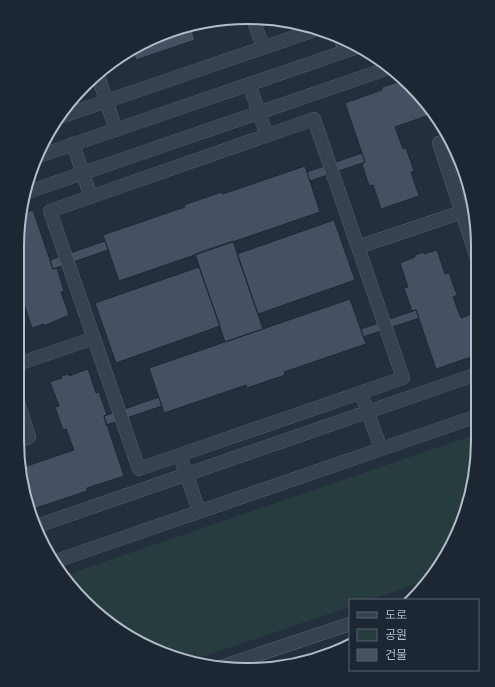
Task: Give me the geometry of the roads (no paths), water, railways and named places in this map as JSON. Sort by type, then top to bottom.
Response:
[{"type":"lane","points":[[256,24],[263,47]]},
{"type":"lane","points":[[68,114],[307,33]]},
{"type":"lane","points":[[45,154],[351,49]]},
{"type":"lane","points":[[32,191],[384,70]]},
{"type":"lane","points":[[99,80],[116,130]]},
{"type":"lane","points":[[249,84],[267,136]]},
{"type":"lane","points":[[314,119],[403,378],[139,469],[50,211],[267,136],[314,119]]},
{"type":"lane","points":[[444,141],[439,143],[471,240]]},
{"type":"lane","points":[[73,144],[91,197]]},
{"type":"lane","points":[[358,247],[462,212]]},
{"type":"lane","points":[[24,362],[94,338]]},
{"type":"lane","points":[[41,525],[471,376]]},
{"type":"lane","points":[[361,393],[381,449]]},
{"type":"lane","points":[[59,560],[471,418]]},
{"type":"lane","points":[[24,421],[29,437],[24,439]]},
{"type":"lane","points":[[180,456],[199,511]]},
{"type":"lane","points":[[233,663],[349,624]]}]
